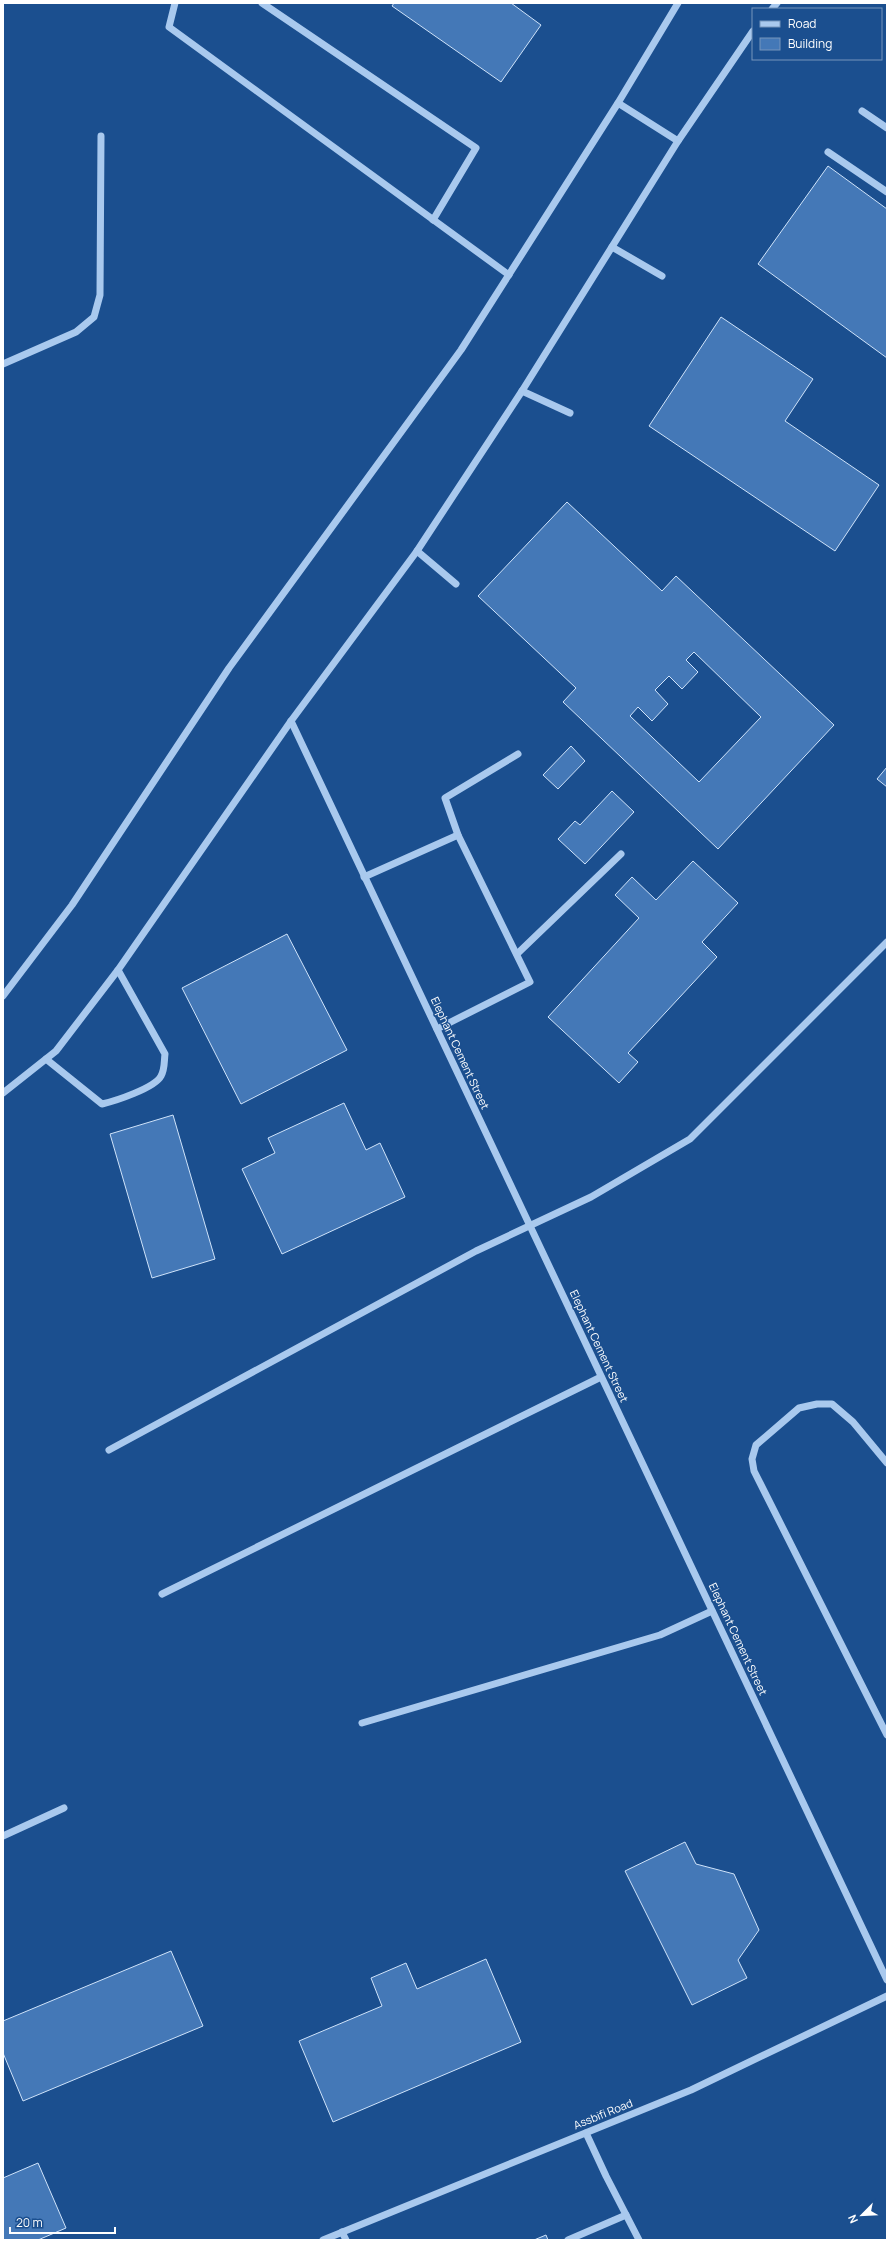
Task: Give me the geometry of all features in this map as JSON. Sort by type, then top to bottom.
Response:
[{"type":"street","points":[[175,3],[169,27],[509,275]]},
{"type":"street","points":[[262,3],[476,148],[433,220]]},
{"type":"street","points":[[3,996],[72,905],[229,668],[461,350],[618,103],[678,3]]},
{"type":"street","points":[[3,1094],[56,1051],[118,970],[291,721],[417,551],[522,391],[678,141],[752,32]]},
{"type":"street","points":[[618,103],[678,141]]},
{"type":"street","points":[[862,111],[887,128]]},
{"type":"street","points":[[3,364],[76,332],[94,317],[100,295],[100,136]]},
{"type":"street","points":[[828,152],[887,192]]},
{"type":"street","points":[[612,247],[662,276]]},
{"type":"street","points":[[522,391],[570,413]]},
{"type":"street","points":[[417,551],[456,584]]},
{"type":"street","name":"Elephant Cement Street","points":[[291,721],[887,1980]]},
{"type":"street","points":[[436,1029],[530,982],[458,835],[445,798],[518,754]]},
{"type":"street","points":[[364,876],[458,835]]},
{"type":"street","points":[[517,954],[621,854]]},
{"type":"street","points":[[109,1450],[476,1251],[529,1224],[591,1197],[690,1139],[887,942]]},
{"type":"street","points":[[46,1059],[102,1104],[114,1101],[155,1083],[161,1077],[164,1070],[164,1054],[118,970]]},
{"type":"street","points":[[162,1594],[601,1377]]},
{"type":"street","points":[[887,1463],[853,1422],[832,1404],[817,1404],[799,1408],[756,1445],[752,1459],[754,1471],[887,1735]]},
{"type":"street","points":[[362,1723],[660,1635],[712,1611]]},
{"type":"street","points":[[3,1836],[64,1808]]},
{"type":"street","name":"Assbifi Road","points":[[323,2240],[691,2090],[887,1996]]},
{"type":"street","points":[[586,2133],[639,2240]]},
{"type":"street","points":[[568,2240],[626,2215]]},
{"type":"street","points":[[342,2232],[346,2240]]},
{"type":"building","points":[[394,3],[511,3],[541,25],[501,82],[392,6]]},
{"type":"building","points":[[828,166],[887,209],[887,358],[758,264]]},
{"type":"building","points":[[721,317],[813,379],[785,421],[879,485],[835,551],[649,426]]},
{"type":"building","points":[[567,502],[662,591],[676,576],[834,725],[718,849],[563,702],[576,688],[478,596]],"holes":[[[694,652],[761,717],[699,782],[630,716],[638,707],[652,721],[668,704],[655,690],[669,676],[682,689],[698,672],[686,660]]]},
{"type":"building","points":[[571,746],[585,761],[558,789],[543,775]]},
{"type":"building","points":[[887,767],[887,787],[877,779]]},
{"type":"building","points":[[612,791],[634,812],[585,864],[558,839],[575,821],[580,825]]},
{"type":"building","points":[[693,861],[738,903],[702,942],[717,957],[628,1053],[638,1062],[619,1083],[548,1017],[639,918],[615,895],[632,877],[656,900]]},
{"type":"building","points":[[287,934],[347,1050],[241,1104],[182,988]]},
{"type":"building","points":[[344,1103],[366,1150],[380,1143],[405,1197],[282,1254],[242,1169],[275,1153],[268,1138]]},
{"type":"building","points":[[173,1115],[215,1259],[152,1278],[110,1134]]},
{"type":"building","points":[[685,1842],[696,1864],[734,1874],[759,1930],[738,1960],[747,1978],[692,2005],[625,1871]]},
{"type":"building","points":[[171,1951],[203,2026],[23,2101],[3,2053],[3,2021]]},
{"type":"building","points":[[486,1959],[521,2042],[333,2122],[299,2041],[382,2006],[371,1978],[406,1963],[417,1989]]},
{"type":"building","points":[[38,2163],[66,2228],[38,2240],[3,2240],[3,2178]]},
{"type":"building","points":[[546,2235],[548,2240],[534,2240]]}]
